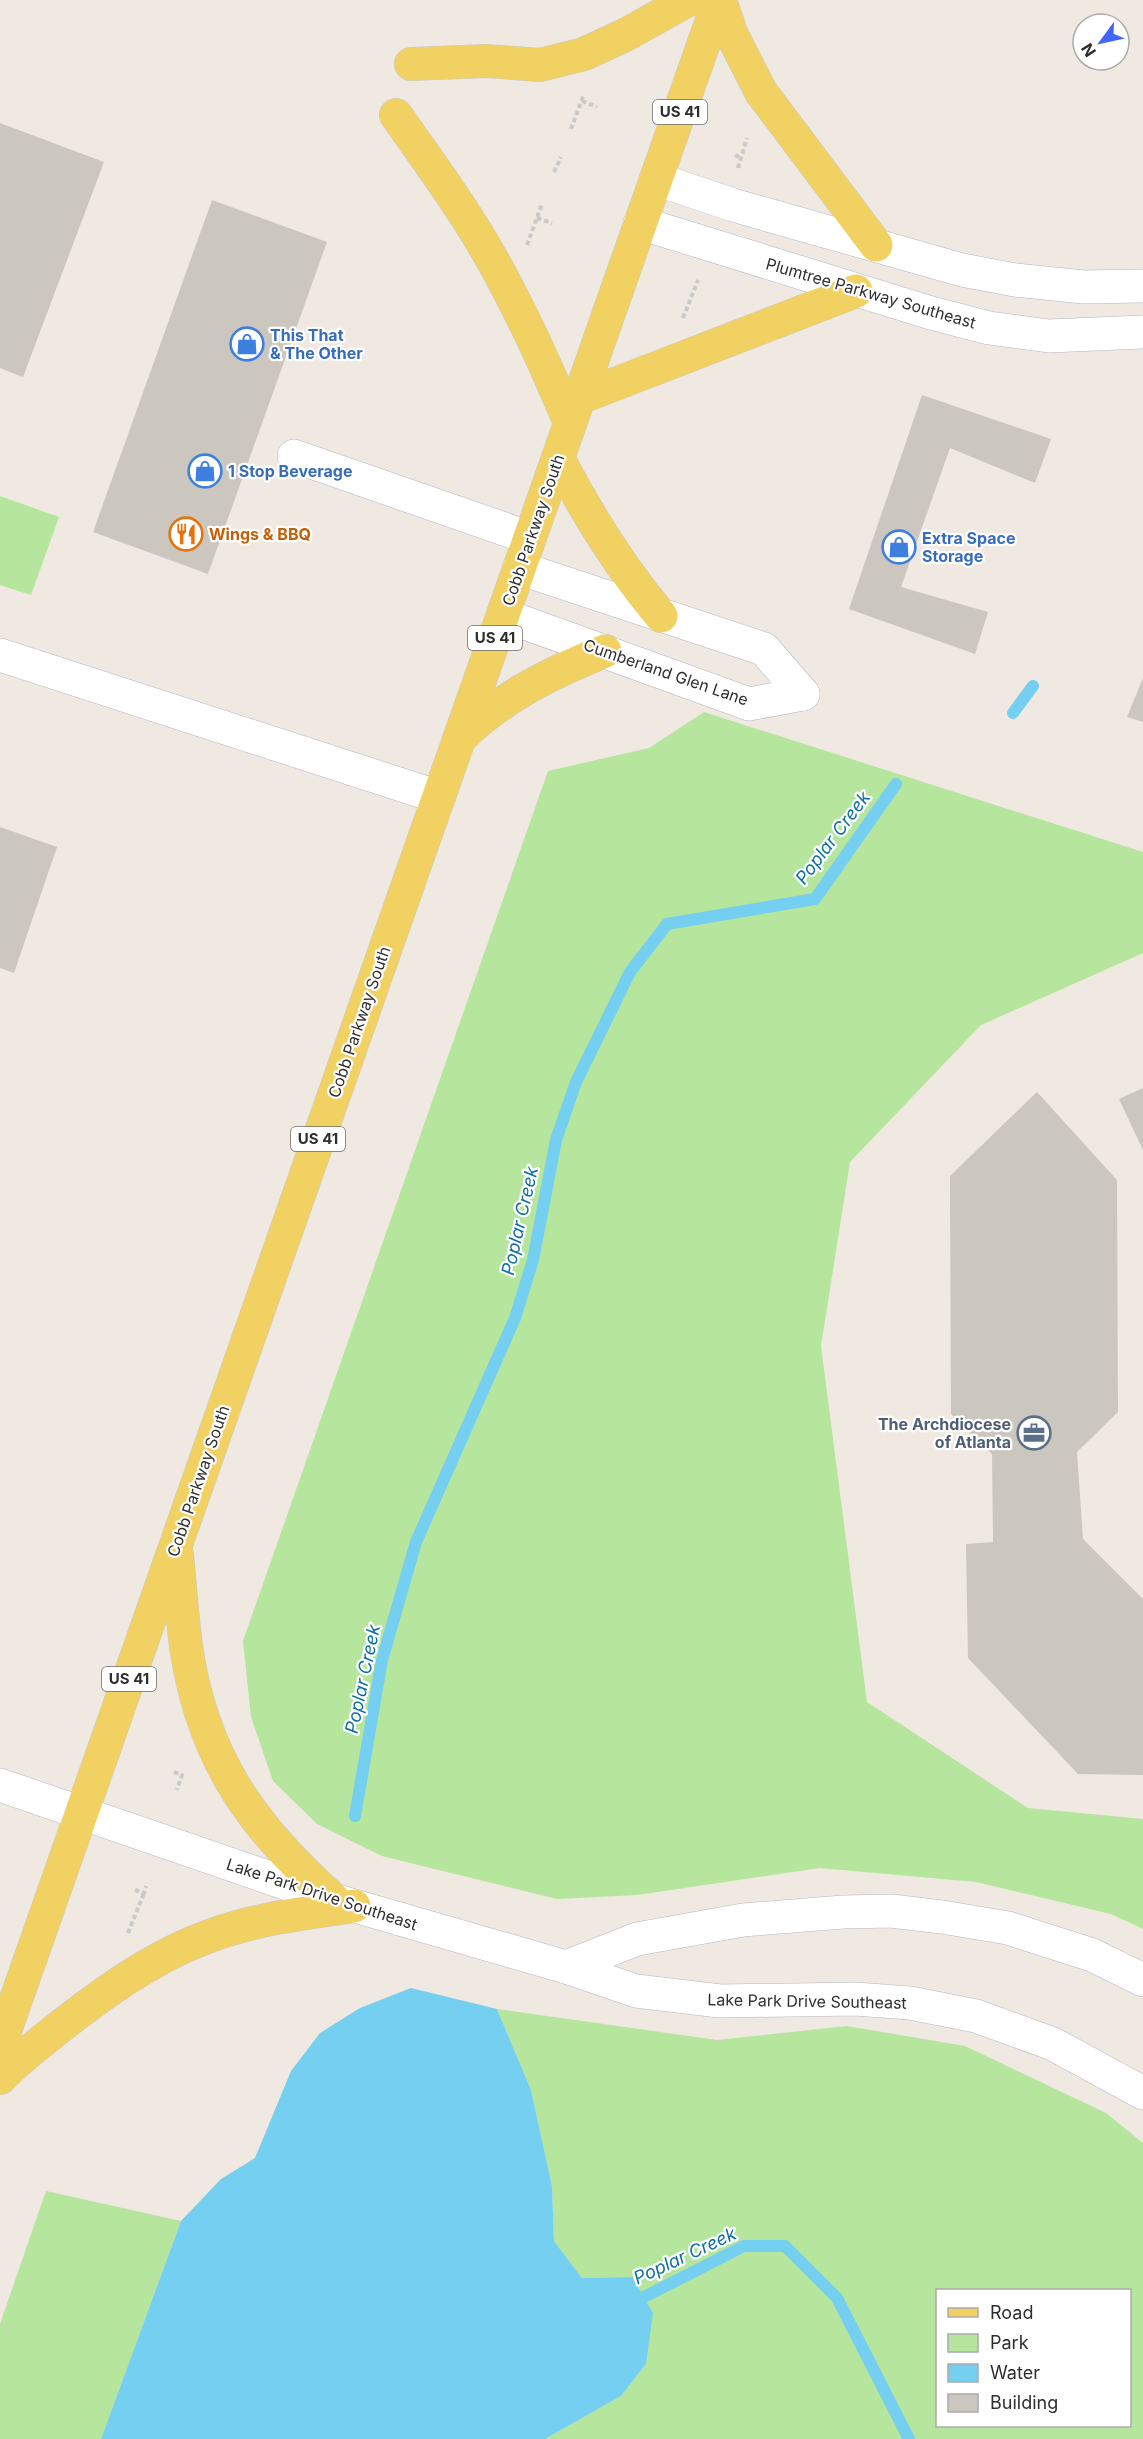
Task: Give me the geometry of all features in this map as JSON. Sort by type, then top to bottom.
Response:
[{"type":"main road","points":[[411,64],[487,61],[540,65],[562,60],[584,54],[627,34],[688,0]]},
{"type":"main road","points":[[719,0],[731,33],[761,92],[876,245]]},
{"type":"main road","name":"Cobb Parkway South","points":[[0,2045],[719,0]]},
{"type":"main road","points":[[396,115],[478,235],[575,410],[856,291]]},
{"type":"main road","points":[[558,458],[591,518],[639,590],[661,616]]},
{"type":"main road","points":[[459,739],[485,715],[509,698],[565,668],[605,651]]},
{"type":"main road","points":[[176,1545],[186,1648],[196,1697],[216,1753],[240,1798],[259,1824],[305,1874],[344,1903]]},
{"type":"main road","points":[[0,2078],[87,2005],[165,1956],[206,1937],[248,1924],[344,1903]]},
{"type":"street","points":[[656,179],[733,205],[962,270],[1015,280],[1083,287],[1143,286]]},
{"type":"street","name":"Plumtree Parkway Southeast","points":[[640,223],[856,291],[988,328],[1049,336],[1143,332]]},
{"type":"street","name":"Cumberland Glen Lane","points":[[294,456],[525,553],[661,616],[764,649],[803,694],[748,704],[503,615]]},
{"type":"street","points":[[0,655],[439,797]]},
{"type":"street","name":"Lake Park Drive Southeast","points":[[0,1785],[344,1903],[566,1967],[636,1991],[720,2001],[855,1999],[910,2003],[976,2016],[1053,2044],[1143,2093]]},
{"type":"street","points":[[566,1967],[637,1939],[743,1920],[843,1912],[891,1911],[1008,1928],[1092,1955],[1143,1980]]},
{"type":"path","points":[[582,101],[597,107]]},
{"type":"path","points":[[736,174],[749,129]]},
{"type":"path","points":[[735,156],[741,158]]},
{"type":"path","points":[[554,172],[561,157]]},
{"type":"path","points":[[526,246],[542,204]]},
{"type":"path","points":[[537,218],[552,223]]},
{"type":"path","points":[[680,325],[701,274]]},
{"type":"path","points":[[174,1772],[182,1775],[177,1790]]},
{"type":"path","points":[[125,1942],[146,1886]]},
{"type":"path","points":[[135,1890],[144,1893]]},
{"type":"green space","points":[[0,496],[59,517],[31,595],[0,585]]},
{"type":"green space","points":[[704,712],[1143,852],[1143,953],[981,1025],[850,1162],[821,1346],[867,1702],[1028,1808],[1143,1819],[1143,1929],[1111,1914],[976,1882],[820,1868],[637,1895],[557,1899],[382,1856],[317,1824],[273,1781],[251,1717],[243,1641],[548,771],[649,748]]},
{"type":"green space","points":[[497,2009],[717,2040],[847,2026],[965,2046],[1106,2113],[1143,2143],[1143,2439],[545,2439],[621,2396],[646,2364],[632,2277],[582,2278],[554,2241],[552,2186],[531,2090]]},
{"type":"green space","points":[[46,2191],[181,2221],[101,2439],[0,2439],[0,2324]]},
{"type":"water","points":[[411,1988],[497,2009],[531,2090],[552,2186],[554,2241],[582,2278],[632,2277],[653,2313],[646,2364],[621,2396],[545,2439],[101,2439],[181,2221],[221,2179],[255,2158],[291,2071],[320,2033],[360,2008]]},
{"type":"building","points":[[0,123],[104,162],[23,377],[0,368]]},
{"type":"building","points":[[212,200],[327,242],[208,574],[93,532]]},
{"type":"building","points":[[922,395],[1051,439],[1035,483],[950,448],[901,587],[988,612],[975,654],[849,609]]},
{"type":"building","points":[[1143,678],[1143,722],[1127,717]]},
{"type":"building","points":[[0,827],[57,847],[14,973],[0,968]]},
{"type":"building","points":[[1143,1088],[1143,1150],[1119,1099]]},
{"type":"building","name":"The Archdiocese of Atlanta","points":[[1037,1092],[1117,1180],[1118,1412],[1077,1452],[1083,1539],[1143,1599],[1143,1775],[1078,1774],[968,1658],[966,1544],[993,1542],[992,1454],[951,1414],[950,1176]]},
{"type":"waterway","name":"Poplar Creek","points":[[1013,713],[1033,686]]},
{"type":"waterway","name":"Poplar Creek","points":[[355,1816],[382,1660],[416,1542],[515,1318],[533,1260],[556,1140],[576,1082],[630,972],[667,924],[815,899],[896,784]]},
{"type":"waterway","name":"Poplar Creek","points":[[629,2300],[644,2297],[744,2246],[785,2246],[837,2298],[909,2439]]},
{"type":"place","name":"This That & The Other","points":[[247,344]]},
{"type":"place","name":"1 Stop Beverage","points":[[205,471]]},
{"type":"place","name":"Wings & BBQ","points":[[186,534]]},
{"type":"place","name":"Extra Space Storage","points":[[899,547]]},
{"type":"place","name":"The Archdiocese of Atlanta","points":[[1034,1433]]}]
